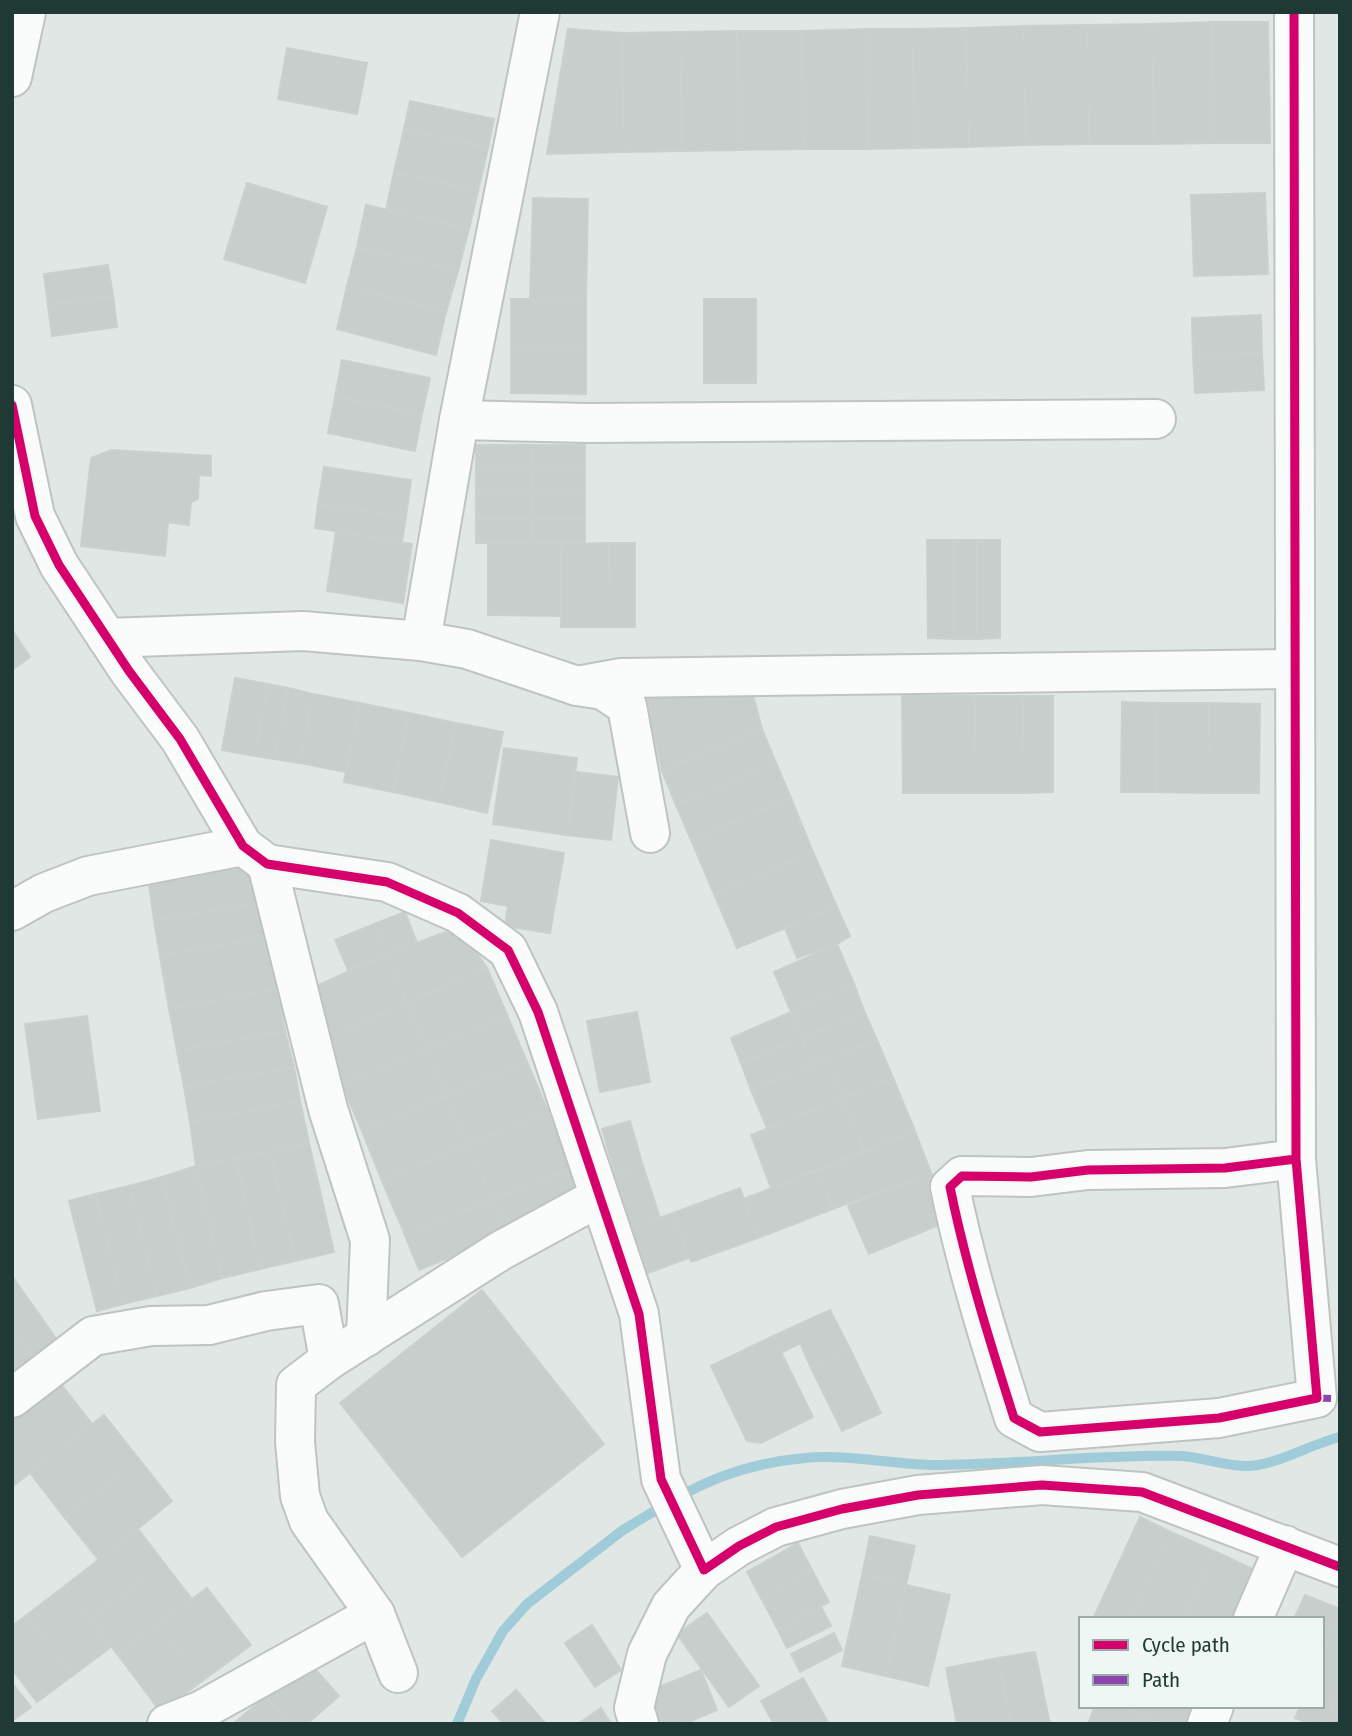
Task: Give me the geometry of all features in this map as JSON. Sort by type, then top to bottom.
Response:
[{"type":"street","points":[[12,78],[26,12]]},
{"type":"street","points":[[421,641],[459,420],[540,12]]},
{"type":"street","points":[[1294,12],[1296,1159],[1317,1398],[1219,1418],[1040,1432],[1014,1418],[968,1268],[950,1187],[962,1175],[1031,1177],[1088,1170],[1225,1168],[1296,1159]]},
{"type":"street","points":[[12,405],[35,516],[59,565],[107,638],[180,739],[255,855],[370,1240],[366,1338]]},
{"type":"street","points":[[459,420],[589,423],[1156,418]]},
{"type":"street","points":[[107,638],[303,631],[421,641],[467,649],[577,686],[603,690],[627,706],[650,833]]},
{"type":"street","points":[[577,686],[621,678],[1295,669]]},
{"type":"street","points":[[12,911],[44,893],[88,876],[255,855],[387,882],[458,914],[508,950],[538,1012],[639,1314],[661,1479],[704,1570]]},
{"type":"street","points":[[398,1673],[376,1614],[309,1521],[300,1496],[295,1442],[296,1385],[398,1314],[500,1251],[599,1197]]},
{"type":"street","points":[[12,1398],[93,1336],[151,1326],[209,1325],[266,1311],[319,1304],[329,1360]]},
{"type":"street","points":[[639,1724],[634,1708],[647,1654],[671,1606],[704,1570],[739,1546],[776,1527],[842,1509],[918,1495],[1042,1485],[1142,1492],[1340,1567]]},
{"type":"street","points":[[1254,1617],[1286,1545]]},
{"type":"street","points":[[167,1724],[200,1711],[376,1614]]},
{"type":"street","points":[[1206,1724],[1213,1708]]},
{"type":"building","points":[[1212,22],[1214,143],[1154,144],[1152,24]]},
{"type":"building","points":[[1212,22],[1268,22],[1270,143],[1214,143]]},
{"type":"building","points":[[1152,24],[1154,144],[1089,144],[1087,25]]},
{"type":"building","points":[[1087,25],[1089,144],[1026,145],[1023,26]]},
{"type":"building","points":[[1023,26],[1026,145],[969,147],[966,28]]},
{"type":"building","points":[[966,28],[969,147],[915,148],[912,29]]},
{"type":"building","points":[[568,29],[622,33],[624,152],[547,154]]},
{"type":"building","points":[[866,29],[868,149],[803,149],[801,31]]},
{"type":"building","points":[[866,29],[912,29],[915,148],[868,149]]},
{"type":"building","points":[[737,31],[739,150],[682,151],[680,32]]},
{"type":"building","points":[[737,31],[801,31],[803,149],[739,150]]},
{"type":"building","points":[[680,32],[682,151],[624,152],[622,33]]},
{"type":"building","points":[[287,48],[367,63],[357,114],[278,99]]},
{"type":"building","points":[[410,101],[494,119],[488,148],[404,129]]},
{"type":"building","points":[[404,129],[488,148],[478,191],[394,172]]},
{"type":"building","points":[[394,172],[478,191],[469,229],[386,210]]},
{"type":"building","points":[[247,183],[327,207],[305,283],[224,259]]},
{"type":"building","points":[[1265,193],[1268,274],[1194,276],[1191,195]]},
{"type":"building","points":[[533,198],[588,199],[586,299],[530,299]]},
{"type":"building","points":[[366,205],[469,229],[458,271],[357,247]]},
{"type":"building","points":[[357,247],[458,271],[446,312],[347,286]]},
{"type":"building","points":[[108,265],[113,296],[48,305],[44,274]]},
{"type":"building","points":[[347,286],[446,312],[436,355],[337,329]]},
{"type":"building","points":[[113,296],[117,327],[52,336],[48,305]]},
{"type":"building","points":[[511,299],[586,299],[586,349],[511,348]]},
{"type":"building","points":[[704,299],[756,299],[756,383],[704,383]]},
{"type":"building","points":[[1261,315],[1262,353],[1193,356],[1192,318]]},
{"type":"building","points":[[511,348],[586,349],[586,394],[511,393]]},
{"type":"building","points":[[1262,353],[1264,390],[1195,393],[1193,356]]},
{"type":"building","points":[[342,360],[430,378],[422,414],[335,397]]},
{"type":"building","points":[[335,397],[422,414],[415,451],[328,433]]},
{"type":"building","points":[[476,445],[531,445],[531,469],[476,469]]},
{"type":"building","points":[[531,445],[585,445],[585,470],[531,469]]},
{"type":"building","points":[[112,450],[211,456],[211,476],[199,475],[198,499],[191,502],[189,525],[168,522],[165,556],[81,546],[91,458]]},
{"type":"building","points":[[324,467],[411,480],[406,517],[318,504]]},
{"type":"building","points":[[476,469],[531,469],[531,494],[476,494]]},
{"type":"building","points":[[531,469],[585,470],[585,494],[531,494]]},
{"type":"building","points":[[476,494],[531,494],[531,519],[476,519]]},
{"type":"building","points":[[531,494],[585,494],[585,519],[531,519]]},
{"type":"building","points":[[318,504],[406,517],[402,542],[315,528]]},
{"type":"building","points":[[476,519],[531,519],[531,543],[476,543]]},
{"type":"building","points":[[531,519],[585,519],[585,543],[531,543]]},
{"type":"building","points":[[336,532],[412,544],[403,603],[327,591]]},
{"type":"building","points":[[927,540],[954,540],[954,639],[928,638]]},
{"type":"building","points":[[954,540],[977,540],[977,639],[954,639]]},
{"type":"building","points":[[977,540],[1000,540],[1000,638],[977,639]]},
{"type":"building","points":[[488,543],[561,544],[561,616],[488,615]]},
{"type":"building","points":[[609,543],[608,627],[561,627],[561,544]]},
{"type":"building","points":[[609,543],[635,543],[635,627],[608,627]]},
{"type":"building","points":[[12,630],[30,657],[12,670]]},
{"type":"building","points":[[235,678],[268,684],[255,756],[222,750]]},
{"type":"building","points":[[268,684],[288,688],[274,759],[255,756]]},
{"type":"building","points":[[288,688],[313,694],[300,763],[274,759]]},
{"type":"building","points":[[313,694],[360,703],[346,772],[300,763]]},
{"type":"building","points":[[753,695],[762,729],[662,771],[646,698]]},
{"type":"building","points":[[902,696],[975,696],[976,793],[903,793]]},
{"type":"building","points":[[975,696],[1023,696],[1024,793],[976,793]]},
{"type":"building","points":[[1023,696],[1053,696],[1053,792],[1024,793]]},
{"type":"building","points":[[1122,702],[1157,703],[1156,792],[1121,792]]},
{"type":"building","points":[[360,703],[409,713],[393,792],[344,782]]},
{"type":"building","points":[[1157,703],[1209,703],[1208,793],[1156,792]]},
{"type":"building","points":[[1209,703],[1260,704],[1259,793],[1208,793]]},
{"type":"building","points":[[409,713],[456,723],[439,802],[393,792]]},
{"type":"building","points":[[456,723],[503,732],[487,813],[439,802]]},
{"type":"building","points":[[762,729],[776,763],[676,805],[662,771]]},
{"type":"building","points":[[504,748],[577,758],[567,835],[493,824]]},
{"type":"building","points":[[776,763],[791,798],[691,840],[676,805]]},
{"type":"building","points":[[576,772],[618,777],[611,840],[567,835]]},
{"type":"building","points":[[791,798],[813,852],[714,894],[691,840]]},
{"type":"building","points":[[491,840],[564,853],[550,933],[505,926],[508,906],[481,901]]},
{"type":"building","points":[[813,852],[837,907],[737,948],[714,894]]},
{"type":"building","points":[[254,866],[261,903],[154,920],[149,884]]},
{"type":"building","points":[[261,903],[267,938],[160,956],[154,920]]},
{"type":"building","points":[[837,907],[850,936],[837,944],[797,958],[785,928]]},
{"type":"building","points":[[405,912],[417,943],[387,954],[374,924]]},
{"type":"building","points":[[374,924],[387,954],[348,970],[335,940]]},
{"type":"building","points":[[459,927],[487,968],[407,1003],[387,954]]},
{"type":"building","points":[[267,938],[277,989],[169,1009],[160,956]]},
{"type":"building","points":[[837,944],[854,984],[791,1012],[774,972]]},
{"type":"building","points":[[387,954],[407,1003],[328,1038],[316,986]]},
{"type":"building","points":[[487,968],[507,1015],[427,1050],[407,1003]]},
{"type":"building","points":[[854,984],[865,1013],[802,1038],[791,1012]]},
{"type":"building","points":[[277,989],[285,1031],[177,1051],[169,1009]]},
{"type":"building","points":[[407,1003],[427,1050],[342,1085],[328,1038]]},
{"type":"building","points":[[637,1012],[650,1082],[600,1092],[587,1021]]},
{"type":"building","points":[[791,1012],[802,1038],[741,1063],[731,1038]]},
{"type":"building","points":[[865,1013],[877,1040],[813,1066],[802,1038]]},
{"type":"building","points":[[507,1015],[527,1062],[446,1095],[427,1050]]},
{"type":"building","points":[[87,1016],[100,1111],[38,1119],[25,1024]]},
{"type":"building","points":[[285,1031],[294,1067],[184,1087],[177,1051]]},
{"type":"building","points":[[802,1038],[813,1066],[751,1090],[741,1063]]},
{"type":"building","points":[[877,1040],[893,1078],[843,1098],[828,1059]]},
{"type":"building","points":[[427,1050],[446,1095],[362,1131],[342,1085]]},
{"type":"building","points":[[828,1059],[843,1098],[767,1128],[751,1090]]},
{"type":"building","points":[[527,1062],[548,1111],[467,1145],[446,1095]]},
{"type":"building","points":[[294,1067],[300,1101],[190,1122],[184,1087]]},
{"type":"building","points":[[893,1078],[915,1131],[864,1151],[843,1098]]},
{"type":"building","points":[[446,1095],[467,1145],[382,1181],[362,1131]]},
{"type":"building","points":[[843,1098],[864,1151],[771,1188],[751,1135]]},
{"type":"building","points":[[300,1101],[309,1143],[196,1166],[190,1122]]},
{"type":"building","points":[[548,1111],[572,1168],[493,1199],[467,1145]]},
{"type":"building","points":[[630,1121],[643,1166],[615,1174],[602,1129]]},
{"type":"building","points":[[915,1131],[931,1173],[833,1209],[818,1171]]},
{"type":"building","points":[[309,1143],[334,1252],[295,1261],[270,1151]]},
{"type":"building","points":[[467,1145],[493,1199],[405,1235],[382,1181]]},
{"type":"building","points":[[270,1151],[295,1261],[260,1269],[236,1159]]},
{"type":"building","points":[[236,1159],[260,1269],[222,1278],[196,1166]]},
{"type":"building","points":[[196,1166],[222,1278],[190,1288],[162,1177]]},
{"type":"building","points":[[643,1166],[660,1218],[631,1228],[615,1174]]},
{"type":"building","points":[[572,1168],[583,1196],[505,1228],[493,1199]]},
{"type":"building","points":[[818,1171],[833,1209],[758,1238],[743,1199]]},
{"type":"building","points":[[931,1173],[951,1220],[869,1254],[848,1206]]},
{"type":"building","points":[[162,1177],[190,1288],[157,1296],[129,1186]]},
{"type":"building","points":[[129,1186],[157,1296],[123,1304],[95,1194]]},
{"type":"building","points":[[740,1188],[758,1238],[691,1262],[673,1213]]},
{"type":"building","points":[[95,1194],[123,1304],[97,1311],[69,1201]]},
{"type":"building","points":[[493,1199],[507,1234],[419,1270],[405,1235]]},
{"type":"building","points":[[673,1213],[689,1258],[648,1273],[631,1228]]},
{"type":"building","points":[[12,1276],[60,1344],[37,1361],[12,1326]]},
{"type":"building","points":[[482,1290],[604,1444],[462,1557],[340,1403]]},
{"type":"building","points":[[830,1310],[850,1349],[811,1368],[800,1343],[781,1353],[773,1336]]},
{"type":"building","points":[[12,1326],[37,1361],[17,1374],[12,1367]]},
{"type":"building","points":[[773,1336],[813,1417],[761,1443],[747,1441],[711,1366]]},
{"type":"building","points":[[850,1349],[881,1413],[842,1431],[811,1368]]},
{"type":"building","points":[[60,1383],[92,1424],[12,1487],[12,1420]]},
{"type":"building","points":[[104,1415],[139,1459],[65,1518],[30,1473]]},
{"type":"building","points":[[139,1459],[172,1501],[99,1560],[65,1518]]},
{"type":"building","points":[[1140,1517],[1171,1532],[1131,1617],[1094,1617]]},
{"type":"building","points":[[138,1529],[164,1563],[91,1619],[65,1586]]},
{"type":"building","points":[[1171,1532],[1214,1551],[1185,1617],[1131,1617]]},
{"type":"building","points":[[870,1536],[915,1546],[906,1585],[862,1575]]},
{"type":"building","points":[[798,1543],[812,1570],[761,1598],[747,1572]]},
{"type":"building","points":[[1214,1551],[1255,1570],[1233,1617],[1185,1617]]},
{"type":"building","points":[[164,1563],[192,1599],[118,1655],[91,1619]]},
{"type":"building","points":[[812,1570],[829,1602],[778,1630],[761,1598]]},
{"type":"building","points":[[862,1575],[906,1585],[886,1676],[842,1666]]},
{"type":"building","points":[[906,1585],[950,1595],[928,1686],[886,1676]]},
{"type":"building","points":[[65,1586],[111,1647],[72,1676],[27,1615]]},
{"type":"building","points":[[207,1588],[251,1645],[202,1681],[159,1624]]},
{"type":"building","points":[[1305,1595],[1340,1609],[1324,1647],[1324,1617],[1295,1617]]},
{"type":"building","points":[[821,1607],[831,1626],[787,1648],[778,1630]]},
{"type":"building","points":[[1340,1609],[1340,1687],[1325,1724],[1310,1724],[1295,1718],[1299,1708],[1324,1708],[1324,1647]]},
{"type":"building","points":[[707,1613],[759,1686],[729,1707],[677,1634]]},
{"type":"building","points":[[27,1615],[72,1676],[37,1702],[12,1669],[12,1626]]},
{"type":"building","points":[[159,1624],[202,1681],[161,1712],[118,1655]]},
{"type":"building","points":[[592,1625],[621,1670],[595,1687],[565,1643]]},
{"type":"building","points":[[834,1633],[842,1650],[800,1672],[791,1654]]},
{"type":"building","points":[[1035,1652],[1050,1724],[1011,1724],[998,1658]]},
{"type":"building","points":[[998,1658],[1011,1724],[957,1724],[946,1668]]},
{"type":"building","points":[[311,1668],[316,1670],[339,1696],[307,1724],[289,1724],[266,1696]]},
{"type":"building","points":[[701,1670],[717,1710],[684,1724],[659,1724],[646,1692]]},
{"type":"building","points":[[803,1678],[829,1724],[774,1724],[761,1701]]},
{"type":"building","points":[[12,1683],[31,1707],[12,1721]]},
{"type":"building","points":[[1340,1687],[1340,1724],[1325,1724]]},
{"type":"building","points":[[516,1690],[546,1724],[503,1724],[492,1711]]},
{"type":"building","points":[[266,1696],[289,1724],[233,1724]]},
{"type":"building","points":[[601,1708],[611,1724],[578,1724]]},
{"type":"building","points":[[1094,1708],[1124,1708],[1157,1724],[1088,1724]]},
{"type":"building","points":[[1124,1708],[1194,1708],[1186,1724],[1157,1724]]},
{"type":"waterway","points":[[679,1497],[708,1482],[739,1471],[805,1458],[836,1457],[932,1465],[1181,1456],[1249,1466],[1271,1462],[1340,1437]]},
{"type":"waterway","points":[[457,1724],[476,1679],[503,1631],[527,1604],[623,1530],[666,1504]]},
{"type":"marked path","points":[[1317,1398],[1340,1399]]},
{"type":"cycle path","points":[[1294,12],[1296,1159],[1317,1398],[1219,1418],[1040,1432],[1014,1418],[971,1275],[950,1187],[962,1176],[1031,1177],[1088,1170],[1225,1168],[1296,1159]]},
{"type":"cycle path","points":[[12,405],[35,516],[59,565],[129,671],[180,739],[243,846],[267,864],[387,882],[458,913],[508,950],[538,1012],[639,1314],[661,1479],[704,1570],[739,1546],[776,1527],[842,1509],[918,1495],[1042,1485],[1142,1492],[1340,1567]]}]
